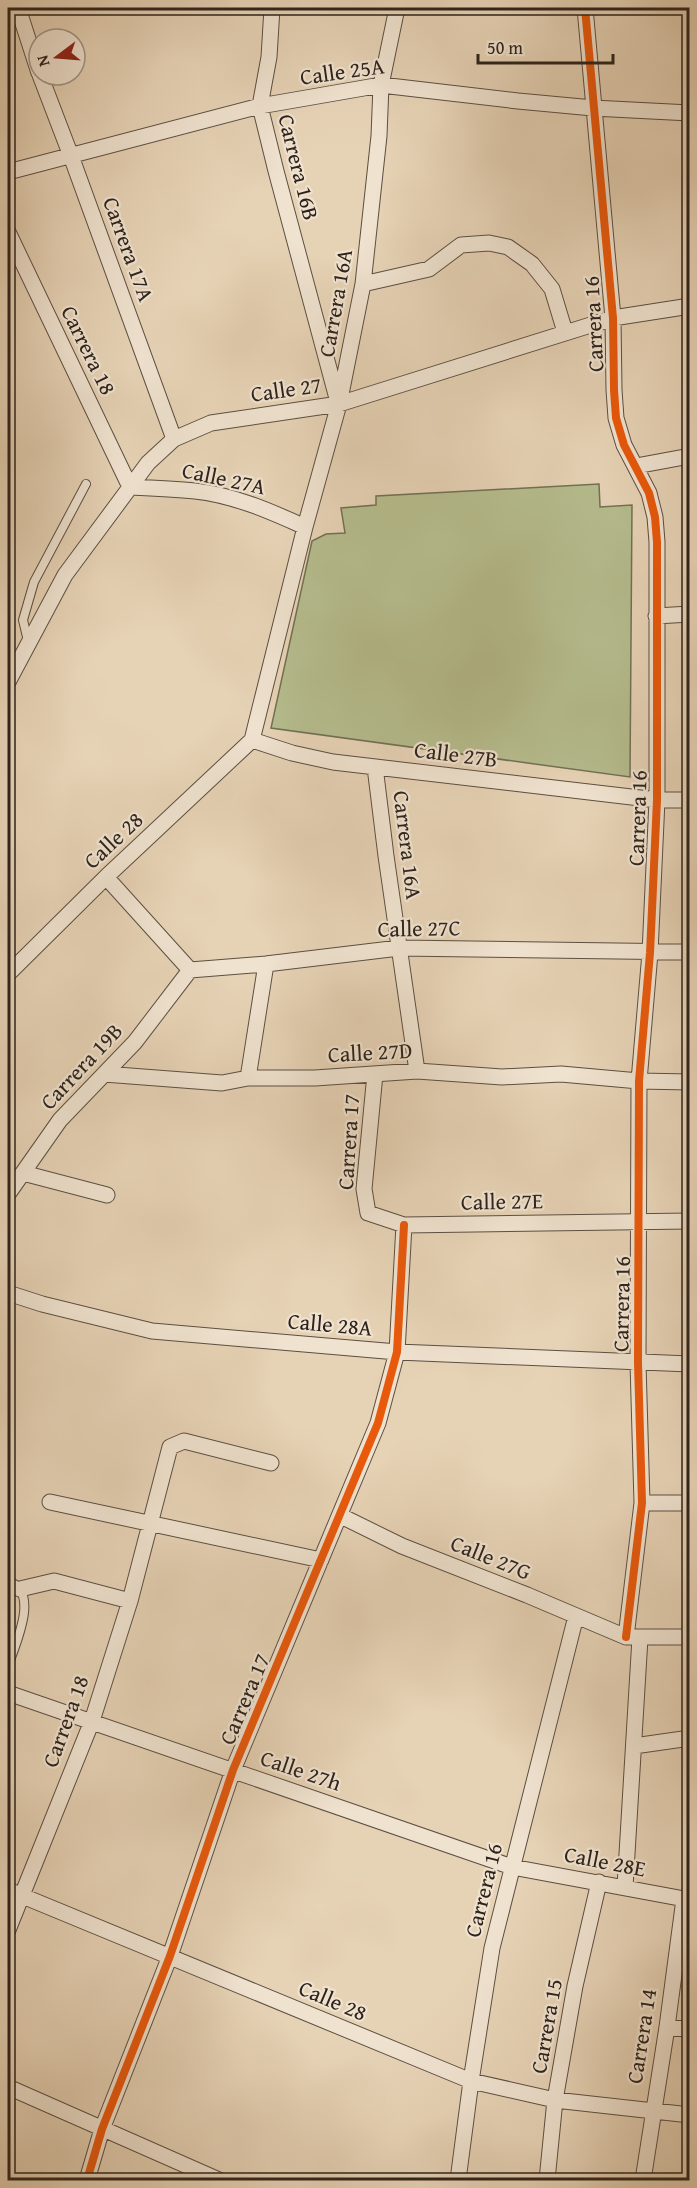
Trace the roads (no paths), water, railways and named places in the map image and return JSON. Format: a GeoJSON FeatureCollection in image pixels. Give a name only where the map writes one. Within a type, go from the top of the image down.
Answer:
{"type":"FeatureCollection","features":[{"type":"Feature","properties":{"kind":"street","name":"Carrera 17A"},"geometry":{"type":"LineString","coordinates":[[18,8],[27,36]]}},
{"type":"Feature","properties":{"kind":"street","name":"Carrera 16B"},"geometry":{"type":"LineString","coordinates":[[272,8],[269,57],[260,106],[339,404]]}},
{"type":"Feature","properties":{"kind":"street","name":"Carrera 16A"},"geometry":{"type":"LineString","coordinates":[[252,741],[305,526],[339,404],[363,284],[379,136],[381,85],[397,8]]}},
{"type":"Feature","properties":{"kind":"street","name":"Carrera 16"},"geometry":{"type":"LineString","coordinates":[[585,8],[613,318],[616,418],[624,445],[649,492],[655,517],[657,800],[650,953],[639,1081],[638,1363],[642,1503],[633,1638]]}},
{"type":"Feature","properties":{"kind":"street","name":"Calle 25A"},"geometry":{"type":"LineString","coordinates":[[8,172],[260,106],[381,85],[593,108],[690,113]]}},
{"type":"Feature","properties":{"kind":"street","name":"Carrera 17A"},"geometry":{"type":"LineString","coordinates":[[44,87],[174,440]]}},
{"type":"Feature","properties":{"kind":"street","name":"Carrera 18"},"geometry":{"type":"LineString","coordinates":[[8,232],[130,487]]}},
{"type":"Feature","properties":{"kind":"street"},"geometry":{"type":"LineString","coordinates":[[363,284],[429,269],[461,245],[489,243],[508,247],[532,264],[552,289],[565,332]]}},
{"type":"Feature","properties":{"kind":"street","name":"Calle 27"},"geometry":{"type":"LineString","coordinates":[[8,681],[65,575],[148,463],[174,440],[211,423],[339,404],[613,318],[690,306]]}},
{"type":"Feature","properties":{"kind":"street"},"geometry":{"type":"LineString","coordinates":[[636,466],[690,456]]}},
{"type":"Feature","properties":{"kind":"street","name":"Calle 27A"},"geometry":{"type":"LineString","coordinates":[[130,487],[197,491],[225,497],[270,511],[305,526]]}},
{"type":"Feature","properties":{"kind":"street"},"geometry":{"type":"LineString","coordinates":[[656,616],[690,614]]}},
{"type":"Feature","properties":{"kind":"street","name":"Calle 27B"},"geometry":{"type":"LineString","coordinates":[[252,741],[313,758],[657,800]]}},
{"type":"Feature","properties":{"kind":"street","name":"Calle 28"},"geometry":{"type":"LineString","coordinates":[[8,974],[252,741]]}},
{"type":"Feature","properties":{"kind":"street","name":"Carrera 16A"},"geometry":{"type":"LineString","coordinates":[[375,767],[417,1071]]}},
{"type":"Feature","properties":{"kind":"street"},"geometry":{"type":"LineString","coordinates":[[657,800],[690,801]]}},
{"type":"Feature","properties":{"kind":"street"},"geometry":{"type":"LineString","coordinates":[[106,878],[190,970]]}},
{"type":"Feature","properties":{"kind":"street","name":"Calle 27C"},"geometry":{"type":"LineString","coordinates":[[190,970],[266,964],[399,948],[650,953]]}},
{"type":"Feature","properties":{"kind":"street"},"geometry":{"type":"LineString","coordinates":[[650,953],[690,952]]}},
{"type":"Feature","properties":{"kind":"street"},"geometry":{"type":"LineString","coordinates":[[248,1078],[266,964]]}},
{"type":"Feature","properties":{"kind":"street","name":"Carrera 19B"},"geometry":{"type":"LineString","coordinates":[[8,1194],[60,1120],[164,1007],[190,970]]}},
{"type":"Feature","properties":{"kind":"street","name":"Calle 27D"},"geometry":{"type":"LineString","coordinates":[[104,1074],[222,1083],[248,1078],[315,1078],[417,1071],[502,1077],[561,1074],[639,1081]]}},
{"type":"Feature","properties":{"kind":"street","name":"Carrera 17"},"geometry":{"type":"LineString","coordinates":[[368,1213],[364,1189],[375,1074]]}},
{"type":"Feature","properties":{"kind":"street"},"geometry":{"type":"LineString","coordinates":[[639,1081],[690,1082]]}},
{"type":"Feature","properties":{"kind":"street"},"geometry":{"type":"LineString","coordinates":[[23,1173],[107,1195]]}},
{"type":"Feature","properties":{"kind":"street","name":"Calle 27E"},"geometry":{"type":"LineString","coordinates":[[368,1213],[404,1226],[639,1221]]}},
{"type":"Feature","properties":{"kind":"street"},"geometry":{"type":"LineString","coordinates":[[639,1221],[690,1221]]}},
{"type":"Feature","properties":{"kind":"street","name":"Carrera 17"},"geometry":{"type":"LineString","coordinates":[[87,2181],[102,2129],[170,1956],[233,1770],[378,1423],[397,1353],[404,1226]]}},
{"type":"Feature","properties":{"kind":"street","name":"Calle 28A"},"geometry":{"type":"LineString","coordinates":[[8,1293],[42,1304],[152,1331],[397,1353],[690,1364]]}},
{"type":"Feature","properties":{"kind":"street","name":"Carrera 18"},"geometry":{"type":"LineString","coordinates":[[8,1930],[14,1893],[92,1721],[130,1601],[170,1447],[184,1441],[271,1464]]}},
{"type":"Feature","properties":{"kind":"street"},"geometry":{"type":"LineString","coordinates":[[50,1502],[321,1560]]}},
{"type":"Feature","properties":{"kind":"street"},"geometry":{"type":"LineString","coordinates":[[642,1503],[690,1503]]}},
{"type":"Feature","properties":{"kind":"street","name":"Calle 27G"},"geometry":{"type":"LineString","coordinates":[[340,1516],[402,1546],[633,1638]]}},
{"type":"Feature","properties":{"kind":"street"},"geometry":{"type":"LineString","coordinates":[[14,1585],[54,1581],[130,1601]]}},
{"type":"Feature","properties":{"kind":"street","name":"Carrera 16"},"geometry":{"type":"LineString","coordinates":[[458,2181],[492,1948],[576,1616]]}},
{"type":"Feature","properties":{"kind":"street"},"geometry":{"type":"LineString","coordinates":[[625,1887],[634,1746],[633,1638],[690,1637]]}},
{"type":"Feature","properties":{"kind":"street","name":"Calle 27h"},"geometry":{"type":"LineString","coordinates":[[8,1693],[512,1867]]}},
{"type":"Feature","properties":{"kind":"street"},"geometry":{"type":"LineString","coordinates":[[634,1746],[690,1738]]}},
{"type":"Feature","properties":{"kind":"street","name":"Calle 28E"},"geometry":{"type":"LineString","coordinates":[[512,1867],[687,1899]]}},
{"type":"Feature","properties":{"kind":"street","name":"Carrera 15"},"geometry":{"type":"LineString","coordinates":[[547,2181],[555,2100],[575,1986],[598,1882]]}},
{"type":"Feature","properties":{"kind":"street","name":"Calle 28"},"geometry":{"type":"LineString","coordinates":[[14,1893],[471,2081],[555,2100],[690,2115]]}},
{"type":"Feature","properties":{"kind":"street","name":"Carrera 14"},"geometry":{"type":"LineString","coordinates":[[643,2181],[652,2111],[687,1899]]}},
{"type":"Feature","properties":{"kind":"street"},"geometry":{"type":"LineString","coordinates":[[667,2027],[690,2029]]}},
{"type":"Feature","properties":{"kind":"street"},"geometry":{"type":"LineString","coordinates":[[8,2087],[219,2181]]}},
{"type":"Feature","properties":{"kind":"lane"},"geometry":{"type":"LineString","coordinates":[[28,642],[23,620],[34,582],[86,484]]}},
{"type":"Feature","properties":{"kind":"lane"},"geometry":{"type":"LineString","coordinates":[[8,1666],[24,1616],[25,1602],[14,1585]]}}]}
